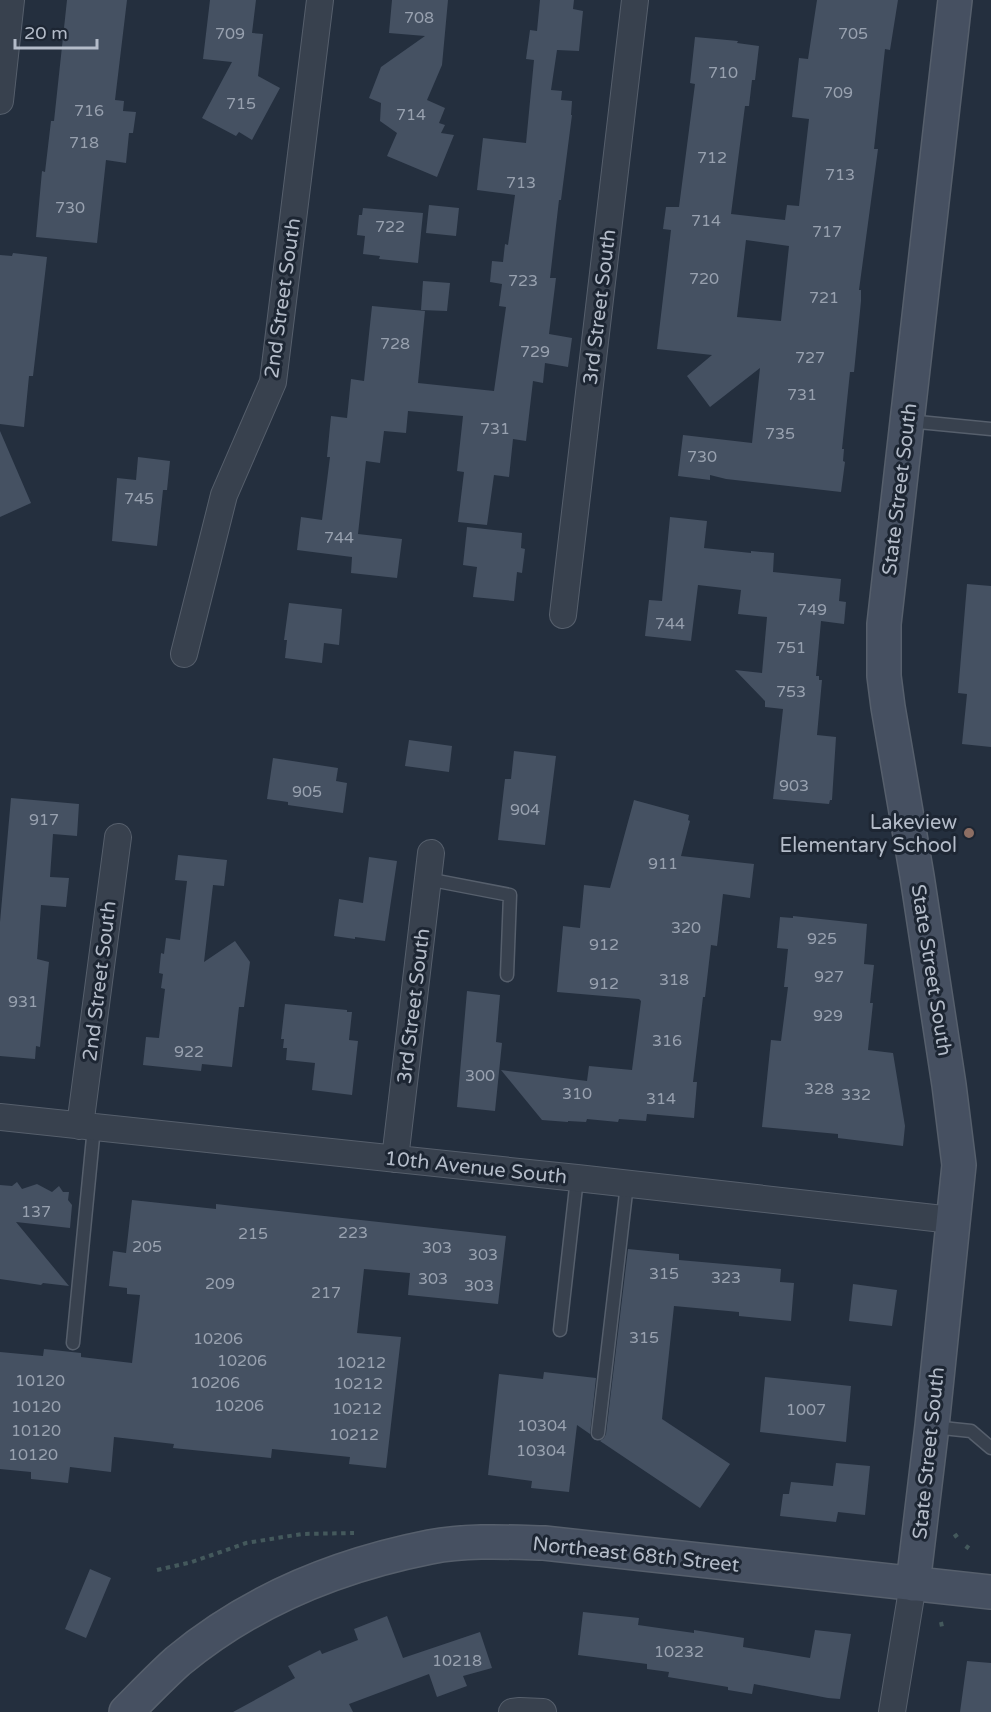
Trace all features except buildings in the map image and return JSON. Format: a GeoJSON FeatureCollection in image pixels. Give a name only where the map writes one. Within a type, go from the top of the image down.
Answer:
{"type":"FeatureCollection","features":[{"type":"Feature","properties":{"kind":"street"},"geometry":{"type":"LineString","coordinates":[[0,102],[11,0]]}},
{"type":"Feature","properties":{"kind":"street","name":"2nd Street South"},"geometry":{"type":"LineString","coordinates":[[184,654],[224,495],[273,382],[320,0]]}},
{"type":"Feature","properties":{"kind":"street","name":"3rd Street South"},"geometry":{"type":"LineString","coordinates":[[563,615],[635,0]]}},
{"type":"Feature","properties":{"kind":"street","name":"State Street South"},"geometry":{"type":"LineString","coordinates":[[913,1584],[932,1426],[958,1165],[954,1119],[884,676],[884,624],[955,0]]}},
{"type":"Feature","properties":{"kind":"street","name":"2nd Street South"},"geometry":{"type":"LineString","coordinates":[[87,1126],[118,837]]}},
{"type":"Feature","properties":{"kind":"street","name":"3rd Street South"},"geometry":{"type":"LineString","coordinates":[[395,1159],[430,853]]}},
{"type":"Feature","properties":{"kind":"street","name":"10th Avenue South"},"geometry":{"type":"LineString","coordinates":[[0,1118],[578,1178],[952,1220]]}},
{"type":"Feature","properties":{"kind":"street","name":"Northeast 68th Street"},"geometry":{"type":"LineString","coordinates":[[126,1712],[171,1668],[206,1640],[246,1614],[287,1593],[335,1573],[376,1560],[432,1547],[490,1542],[544,1543],[991,1592]]}},
{"type":"Feature","properties":{"kind":"street"},"geometry":{"type":"LineString","coordinates":[[892,1712],[913,1584]]}},
{"type":"Feature","properties":{"kind":"street"},"geometry":{"type":"LineString","coordinates":[[512,1712],[543,1712]]}},
{"type":"Feature","properties":{"kind":"lane"},"geometry":{"type":"LineString","coordinates":[[907,421],[991,429]]}},
{"type":"Feature","properties":{"kind":"lane"},"geometry":{"type":"LineString","coordinates":[[428,879],[510,894],[507,975]]}},
{"type":"Feature","properties":{"kind":"lane"},"geometry":{"type":"LineString","coordinates":[[73,1343],[87,1126]]}},
{"type":"Feature","properties":{"kind":"lane"},"geometry":{"type":"LineString","coordinates":[[561,1330],[578,1178]]}},
{"type":"Feature","properties":{"kind":"lane"},"geometry":{"type":"LineString","coordinates":[[598,1432],[627,1184]]}},
{"type":"Feature","properties":{"kind":"lane"},"geometry":{"type":"LineString","coordinates":[[932,1426],[971,1431],[991,1448]]}},
{"type":"Feature","properties":{"kind":"path"},"geometry":{"type":"LineString","coordinates":[[954,1537],[961,1532]]}},
{"type":"Feature","properties":{"kind":"path"},"geometry":{"type":"LineString","coordinates":[[157,1570],[192,1562],[246,1543],[302,1534],[344,1533]]}},
{"type":"Feature","properties":{"kind":"path"},"geometry":{"type":"LineString","coordinates":[[966,1549],[971,1542]]}},
{"type":"Feature","properties":{"kind":"place","name":"Lakeview Elementary School"},"geometry":{"type":"Point","coordinates":[969,833]}}]}
